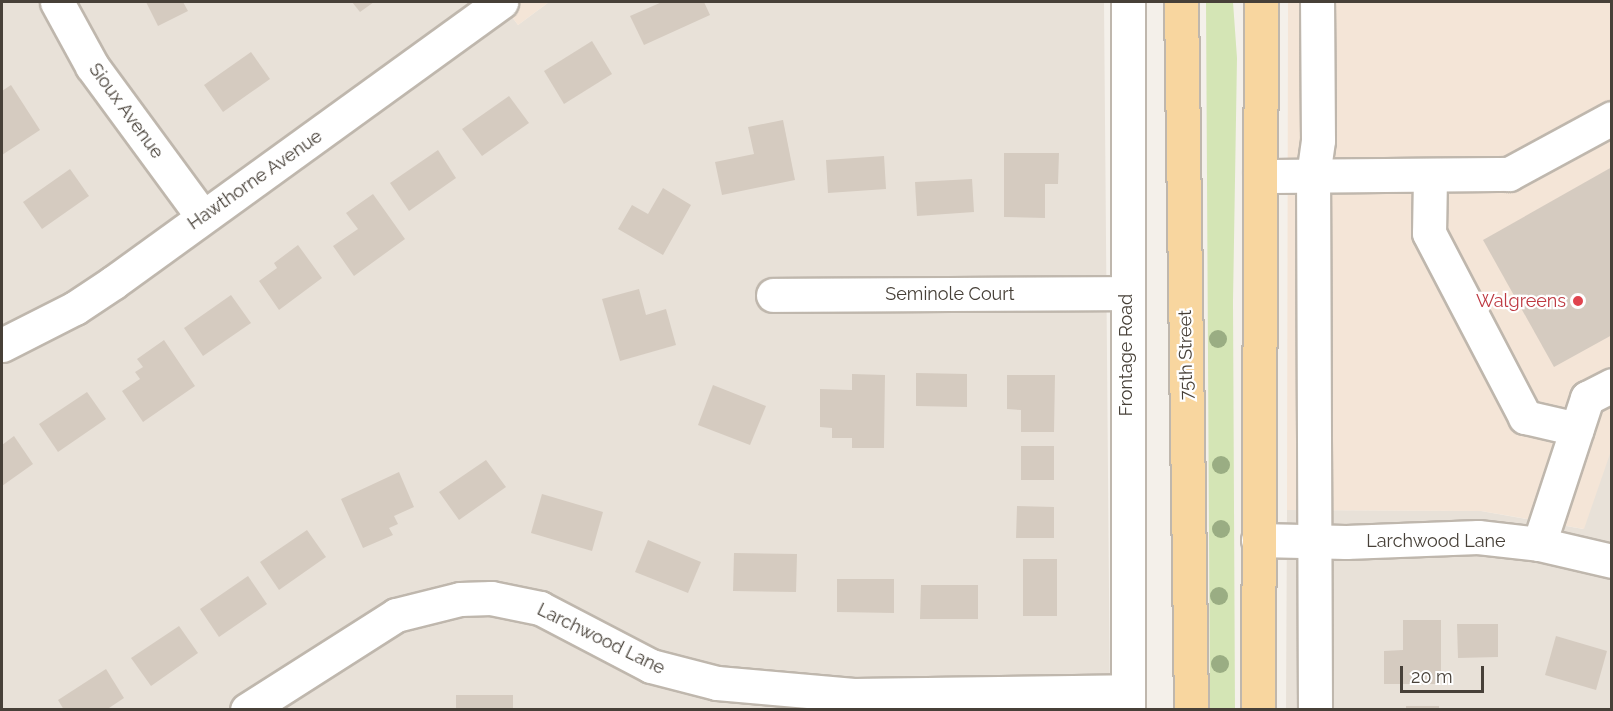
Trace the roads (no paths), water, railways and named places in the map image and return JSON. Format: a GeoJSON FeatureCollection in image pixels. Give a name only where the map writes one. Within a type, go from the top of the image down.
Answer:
{"type":"FeatureCollection","features":[{"type":"Feature","properties":{"kind":"main road","name":"75th Street"},"geometry":{"type":"LineString","coordinates":[[1181,2],[1191,710]]}},
{"type":"Feature","properties":{"kind":"main road"},"geometry":{"type":"LineString","coordinates":[[1258,710],[1261,2]]}},
{"type":"Feature","properties":{"kind":"street","name":"Sioux Avenue"},"geometry":{"type":"LineString","coordinates":[[57,2],[92,66],[202,216]]}},
{"type":"Feature","properties":{"kind":"street","name":"Hawthorne Avenue"},"geometry":{"type":"LineString","coordinates":[[2,345],[75,308],[501,2]]}},
{"type":"Feature","properties":{"kind":"street","name":"Frontage Road"},"geometry":{"type":"LineString","coordinates":[[1128,2],[1126,293],[1128,700]]}},
{"type":"Feature","properties":{"kind":"street"},"geometry":{"type":"LineString","coordinates":[[1315,710],[1312,542],[1312,176],[1317,140],[1317,2]]}},
{"type":"Feature","properties":{"kind":"street"},"geometry":{"type":"LineString","coordinates":[[1260,176],[1430,177],[1509,174],[1611,118]]}},
{"type":"Feature","properties":{"kind":"street"},"geometry":{"type":"LineString","coordinates":[[1430,177],[1429,233],[1525,417],[1577,429]]}},
{"type":"Feature","properties":{"kind":"street","name":"Seminole Court"},"geometry":{"type":"LineString","coordinates":[[773,295],[1126,293]]}},
{"type":"Feature","properties":{"kind":"street"},"geometry":{"type":"LineString","coordinates":[[1539,544],[1587,398],[1611,385]]}},
{"type":"Feature","properties":{"kind":"street","name":"Larchwood Lane"},"geometry":{"type":"LineString","coordinates":[[1258,540],[1312,542],[1478,537],[1539,544],[1611,561]]}},
{"type":"Feature","properties":{"kind":"street","name":"Larchwood Lane"},"geometry":{"type":"LineString","coordinates":[[247,710],[396,615],[460,599],[491,598],[540,608],[651,666],[717,683],[854,695],[1128,700]]}},
{"type":"Feature","properties":{"kind":"place","name":"Walgreens"},"geometry":{"type":"Point","coordinates":[1578,301]}}]}
